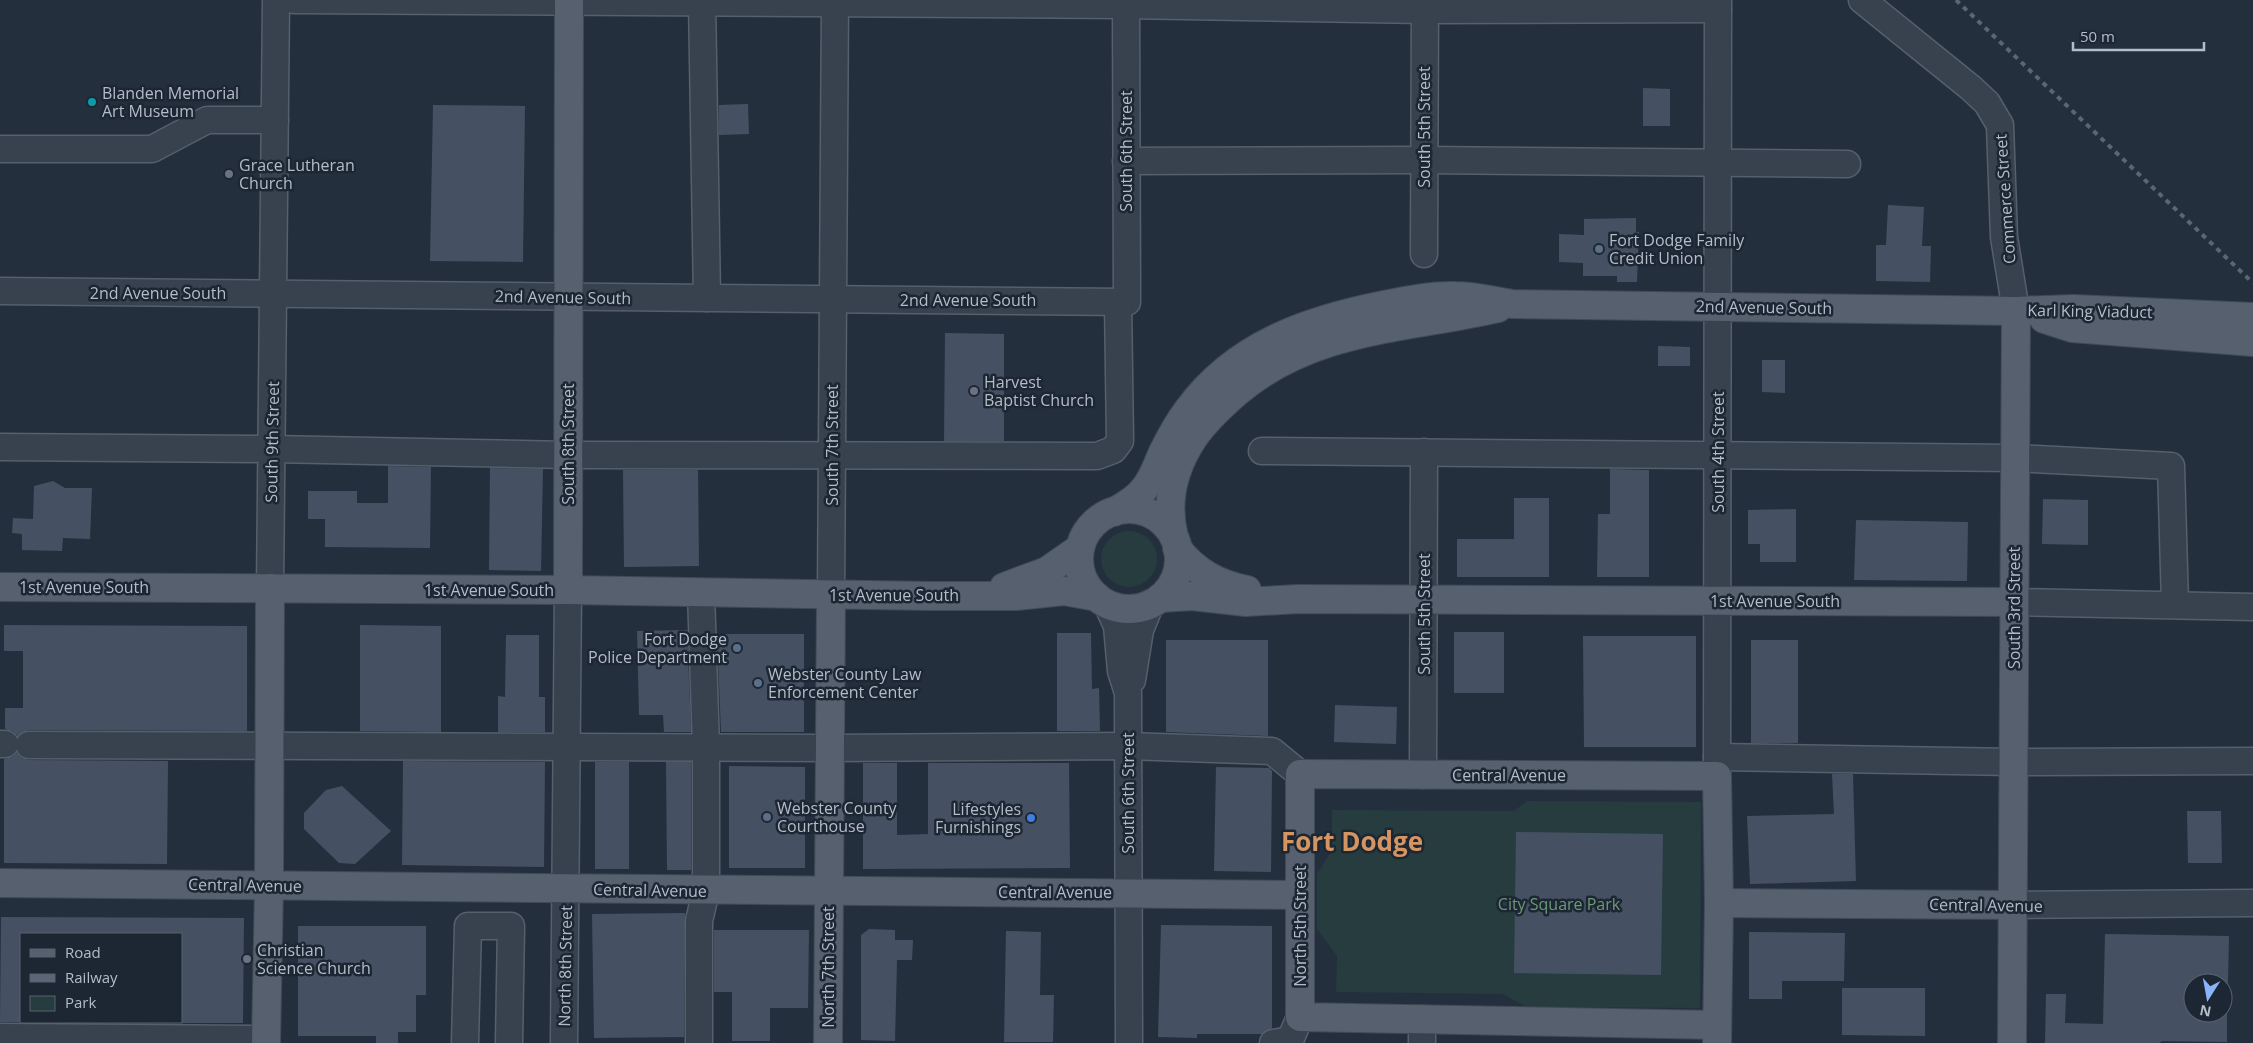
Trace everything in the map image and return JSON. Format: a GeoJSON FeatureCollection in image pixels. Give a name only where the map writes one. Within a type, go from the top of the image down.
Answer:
{"type":"FeatureCollection","features":[{"type":"Feature","properties":{"kind":"main road","name":"South 8th Street"},"geometry":{"type":"LineString","coordinates":[[568,590],[569,1]]}},
{"type":"Feature","properties":{"kind":"main road","name":"2nd Avenue South"},"geometry":{"type":"LineString","coordinates":[[1114,512],[1132,501],[1144,490],[1189,408],[1206,388],[1232,364],[1266,342],[1296,328],[1332,316],[1404,301],[1456,296],[1512,304],[2016,311]]}},
{"type":"Feature","properties":{"kind":"main road","name":"2nd Avenue South"},"geometry":{"type":"LineString","coordinates":[[1175,543],[1169,515],[1171,492],[1178,466],[1188,447],[1207,420],[1222,405],[1271,367],[1296,354],[1340,338],[1512,304]]}},
{"type":"Feature","properties":{"kind":"main road","name":"Karl King Viaduct"},"geometry":{"type":"LineString","coordinates":[[2016,311],[2074,309],[2253,317]]}},
{"type":"Feature","properties":{"kind":"main road","name":"Karl King Viaduct"},"geometry":{"type":"LineString","coordinates":[[2016,311],[2072,328],[2253,342]]}},
{"type":"Feature","properties":{"kind":"main road","name":"South 3rd Street"},"geometry":{"type":"LineString","coordinates":[[2012,1043],[2016,311]]}},
{"type":"Feature","properties":{"kind":"main road","name":"1st Avenue South"},"geometry":{"type":"LineString","coordinates":[[979,594],[1030,579],[1061,563],[1080,548],[1088,530],[1095,522],[1114,512],[1124,510],[1143,512],[1162,522],[1187,561],[1210,578],[1232,587],[1298,599]]}},
{"type":"Feature","properties":{"kind":"main road"},"geometry":{"type":"LineString","coordinates":[[1156,601],[1174,581],[1177,570],[1175,543]]}},
{"type":"Feature","properties":{"kind":"main road"},"geometry":{"type":"LineString","coordinates":[[1080,548],[1080,568],[1083,579],[1102,601]]}},
{"type":"Feature","properties":{"kind":"main road","name":"1st Avenue South"},"geometry":{"type":"LineString","coordinates":[[0,587],[568,590],[831,595],[1032,595],[1064,591],[1131,609],[1156,601],[1192,596],[1246,602],[1298,599],[2014,602]]}},
{"type":"Feature","properties":{"kind":"main road","name":"South 9th Street"},"geometry":{"type":"LineString","coordinates":[[266,1041],[269,885],[270,588]]}},
{"type":"Feature","properties":{"kind":"main road","name":"South 7th Street"},"geometry":{"type":"LineString","coordinates":[[828,891],[831,595]]}},
{"type":"Feature","properties":{"kind":"main road","name":"Central Avenue"},"geometry":{"type":"LineString","coordinates":[[1300,774],[1423,775],[1717,766]]}},
{"type":"Feature","properties":{"kind":"main road","name":"South 4th Street"},"geometry":{"type":"LineString","coordinates":[[1716,1034],[1719,903],[1717,766]]}},
{"type":"Feature","properties":{"kind":"main road","name":"North 5th Street"},"geometry":{"type":"LineString","coordinates":[[1300,774],[1300,1018]]}},
{"type":"Feature","properties":{"kind":"main road","name":"Central Avenue"},"geometry":{"type":"LineString","coordinates":[[0,883],[1300,895]]}},
{"type":"Feature","properties":{"kind":"main road","name":"North 7th Street"},"geometry":{"type":"LineString","coordinates":[[828,891],[828,1043]]}},
{"type":"Feature","properties":{"kind":"main road","name":"Central Avenue"},"geometry":{"type":"LineString","coordinates":[[1719,903],[2014,905]]}},
{"type":"Feature","properties":{"kind":"main road"},"geometry":{"type":"LineString","coordinates":[[1300,1018],[1422,1031],[1716,1034]]}},
{"type":"Feature","properties":{"kind":"street","name":"South 9th Street"},"geometry":{"type":"LineString","coordinates":[[270,588],[276,0]]}},
{"type":"Feature","properties":{"kind":"street"},"geometry":{"type":"LineString","coordinates":[[294,0],[1718,5]]}},
{"type":"Feature","properties":{"kind":"street","name":"Commerce Street"},"geometry":{"type":"LineString","coordinates":[[1862,0],[1987,102],[2000,126],[2004,237],[2016,311]]}},
{"type":"Feature","properties":{"kind":"street"},"geometry":{"type":"LineString","coordinates":[[702,1],[707,298]]}},
{"type":"Feature","properties":{"kind":"street","name":"South 7th Street"},"geometry":{"type":"LineString","coordinates":[[831,595],[835,2]]}},
{"type":"Feature","properties":{"kind":"street","name":"South 6th Street"},"geometry":{"type":"LineString","coordinates":[[0,447],[272,449],[568,455],[832,456],[1097,456],[1113,450],[1120,441],[1126,161],[1126,3]]}},
{"type":"Feature","properties":{"kind":"street","name":"South 5th Street"},"geometry":{"type":"LineString","coordinates":[[1424,254],[1425,5]]}},
{"type":"Feature","properties":{"kind":"street","name":"South 4th Street"},"geometry":{"type":"LineString","coordinates":[[1717,766],[1718,5]]}},
{"type":"Feature","properties":{"kind":"street"},"geometry":{"type":"LineString","coordinates":[[0,149],[152,149],[207,120],[275,120]]}},
{"type":"Feature","properties":{"kind":"street"},"geometry":{"type":"LineString","coordinates":[[1126,161],[1423,160],[1847,164]]}},
{"type":"Feature","properties":{"kind":"street","name":"2nd Avenue South"},"geometry":{"type":"LineString","coordinates":[[0,291],[1122,302]]}},
{"type":"Feature","properties":{"kind":"street"},"geometry":{"type":"LineString","coordinates":[[1262,451],[2015,458],[2171,466],[2175,604]]}},
{"type":"Feature","properties":{"kind":"street","name":"South 5th Street"},"geometry":{"type":"LineString","coordinates":[[1423,775],[1424,452]]}},
{"type":"Feature","properties":{"kind":"street","name":"South 8th Street"},"geometry":{"type":"LineString","coordinates":[[566,889],[568,590]]}},
{"type":"Feature","properties":{"kind":"street"},"geometry":{"type":"LineString","coordinates":[[699,1043],[699,921],[706,891],[706,747],[701,593]]}},
{"type":"Feature","properties":{"kind":"street","name":"South 6th Street"},"geometry":{"type":"LineString","coordinates":[[1102,601],[1117,626],[1121,671],[1128,693]]}},
{"type":"Feature","properties":{"kind":"street","name":"South 6th Street"},"geometry":{"type":"LineString","coordinates":[[1129,1043],[1128,693],[1135,670],[1140,630],[1156,601]]}},
{"type":"Feature","properties":{"kind":"street","name":"1st Avenue South"},"geometry":{"type":"LineString","coordinates":[[2014,602],[2253,607]]}},
{"type":"Feature","properties":{"kind":"street"},"geometry":{"type":"LineString","coordinates":[[11,744],[830,748],[1128,746],[1272,751],[1300,774]]}},
{"type":"Feature","properties":{"kind":"street"},"geometry":{"type":"LineString","coordinates":[[1717,766],[2253,761]]}},
{"type":"Feature","properties":{"kind":"street","name":"North 8th Street"},"geometry":{"type":"LineString","coordinates":[[564,1043],[566,889]]}},
{"type":"Feature","properties":{"kind":"street","name":"Central Avenue"},"geometry":{"type":"LineString","coordinates":[[2014,905],[2253,904]]}},
{"type":"Feature","properties":{"kind":"street"},"geometry":{"type":"LineString","coordinates":[[466,1043],[468,926],[511,926],[509,1043]]}},
{"type":"Feature","properties":{"kind":"street"},"geometry":{"type":"LineString","coordinates":[[1273,1043],[1285,1042],[1290,1038],[1300,1018]]}},
{"type":"Feature","properties":{"kind":"street"},"geometry":{"type":"LineString","coordinates":[[0,1037],[266,1041]]}},
{"type":"Feature","properties":{"kind":"green space"},"geometry":{"type":"Polygon","coordinates":[[[1123,531],[1135,531],[1149,539],[1157,553],[1155,570],[1149,579],[1135,587],[1123,587],[1113,582],[1106,575],[1101,565],[1101,553],[1106,543],[1113,536],[1123,531]]]}},
{"type":"Feature","properties":{"kind":"green space","name":"City Square Park"},"geometry":{"type":"Polygon","coordinates":[[[1527,801],[1701,802],[1700,1008],[1526,1007],[1503,994],[1336,992],[1337,956],[1317,929],[1317,874],[1332,850],[1332,810],[1514,811],[1527,801]]]}},
{"type":"Feature","properties":{"kind":"building"},"geometry":{"type":"Polygon","coordinates":[[[1643,88],[1670,89],[1670,126],[1643,126],[1643,88]]]}},
{"type":"Feature","properties":{"kind":"building"},"geometry":{"type":"Polygon","coordinates":[[[748,104],[749,134],[719,135],[719,105],[748,104]]]}},
{"type":"Feature","properties":{"kind":"building"},"geometry":{"type":"Polygon","coordinates":[[[433,105],[525,106],[523,262],[430,261],[433,105]]]}},
{"type":"Feature","properties":{"kind":"building"},"geometry":{"type":"Polygon","coordinates":[[[1888,205],[1924,207],[1922,246],[1931,246],[1930,282],[1876,281],[1876,245],[1886,245],[1888,205]]]}},
{"type":"Feature","properties":{"kind":"building","name":"Fort Dodge Family Credit Union"},"geometry":{"type":"Polygon","coordinates":[[[1636,218],[1636,232],[1639,232],[1637,282],[1617,282],[1617,276],[1583,276],[1583,263],[1559,262],[1559,234],[1584,235],[1584,219],[1636,218]]]}},
{"type":"Feature","properties":{"kind":"building","name":"Harvest Baptist Church"},"geometry":{"type":"Polygon","coordinates":[[[945,333],[1004,334],[1004,441],[944,441],[945,333]]]}},
{"type":"Feature","properties":{"kind":"building"},"geometry":{"type":"Polygon","coordinates":[[[1658,346],[1690,347],[1690,366],[1658,366],[1658,346]]]}},
{"type":"Feature","properties":{"kind":"building"},"geometry":{"type":"Polygon","coordinates":[[[1762,360],[1785,360],[1785,393],[1762,392],[1762,360]]]}},
{"type":"Feature","properties":{"kind":"building"},"geometry":{"type":"Polygon","coordinates":[[[388,466],[431,467],[430,548],[325,547],[325,519],[308,519],[308,491],[357,491],[357,503],[388,503],[388,466]]]}},
{"type":"Feature","properties":{"kind":"building"},"geometry":{"type":"Polygon","coordinates":[[[490,468],[543,469],[541,571],[489,570],[490,468]]]}},
{"type":"Feature","properties":{"kind":"building"},"geometry":{"type":"Polygon","coordinates":[[[1610,469],[1649,470],[1649,577],[1597,577],[1598,514],[1610,514],[1610,469]]]}},
{"type":"Feature","properties":{"kind":"building"},"geometry":{"type":"Polygon","coordinates":[[[623,470],[698,470],[699,566],[624,567],[623,470]]]}},
{"type":"Feature","properties":{"kind":"building"},"geometry":{"type":"Polygon","coordinates":[[[53,481],[65,488],[92,488],[90,539],[63,538],[62,551],[22,550],[22,534],[12,533],[13,518],[33,519],[34,486],[53,481]]]}},
{"type":"Feature","properties":{"kind":"building"},"geometry":{"type":"Polygon","coordinates":[[[1514,498],[1549,498],[1549,577],[1457,577],[1457,539],[1514,539],[1514,498]]]}},
{"type":"Feature","properties":{"kind":"building"},"geometry":{"type":"Polygon","coordinates":[[[2043,499],[2088,500],[2088,545],[2042,544],[2043,499]]]}},
{"type":"Feature","properties":{"kind":"building"},"geometry":{"type":"Polygon","coordinates":[[[1796,509],[1796,562],[1760,562],[1760,544],[1748,544],[1748,510],[1796,509]]]}},
{"type":"Feature","properties":{"kind":"building"},"geometry":{"type":"Polygon","coordinates":[[[1856,520],[1968,522],[1967,581],[1854,580],[1856,520]]]}},
{"type":"Feature","properties":{"kind":"building"},"geometry":{"type":"Polygon","coordinates":[[[4,625],[247,626],[247,731],[29,730],[22,732],[18,736],[12,731],[5,729],[5,708],[23,708],[23,651],[4,651],[4,625]]]}},
{"type":"Feature","properties":{"kind":"building"},"geometry":{"type":"Polygon","coordinates":[[[360,625],[441,626],[441,732],[360,731],[360,625]]]}},
{"type":"Feature","properties":{"kind":"building"},"geometry":{"type":"Polygon","coordinates":[[[687,630],[691,732],[664,732],[663,715],[639,715],[637,631],[687,630]]]}},
{"type":"Feature","properties":{"kind":"building"},"geometry":{"type":"Polygon","coordinates":[[[1454,632],[1504,632],[1504,693],[1454,693],[1454,632]]]}},
{"type":"Feature","properties":{"kind":"building"},"geometry":{"type":"Polygon","coordinates":[[[1057,633],[1091,633],[1092,689],[1099,688],[1100,731],[1057,731],[1057,633]]]}},
{"type":"Feature","properties":{"kind":"building","name":"Webster County Law Enforcement Center"},"geometry":{"type":"Polygon","coordinates":[[[717,634],[804,634],[804,732],[721,732],[717,634]]]}},
{"type":"Feature","properties":{"kind":"building"},"geometry":{"type":"Polygon","coordinates":[[[506,635],[539,635],[539,697],[545,697],[545,732],[498,732],[498,696],[505,697],[506,635]]]}},
{"type":"Feature","properties":{"kind":"building"},"geometry":{"type":"Polygon","coordinates":[[[1583,636],[1696,636],[1696,747],[1584,747],[1583,636]]]}},
{"type":"Feature","properties":{"kind":"building"},"geometry":{"type":"Polygon","coordinates":[[[1166,640],[1268,640],[1268,736],[1166,732],[1166,640]]]}},
{"type":"Feature","properties":{"kind":"building"},"geometry":{"type":"Polygon","coordinates":[[[1751,640],[1798,640],[1798,743],[1751,743],[1751,640]]]}},
{"type":"Feature","properties":{"kind":"building"},"geometry":{"type":"Polygon","coordinates":[[[1335,705],[1397,707],[1396,744],[1334,742],[1335,705]]]}},
{"type":"Feature","properties":{"kind":"building"},"geometry":{"type":"Polygon","coordinates":[[[17,753],[22,758],[29,760],[168,761],[167,864],[4,863],[4,759],[12,757],[17,753]]]}},
{"type":"Feature","properties":{"kind":"building"},"geometry":{"type":"Polygon","coordinates":[[[403,761],[545,762],[544,867],[402,865],[403,761]]]}},
{"type":"Feature","properties":{"kind":"building"},"geometry":{"type":"Polygon","coordinates":[[[595,762],[629,762],[629,869],[595,869],[595,762]]]}},
{"type":"Feature","properties":{"kind":"building"},"geometry":{"type":"Polygon","coordinates":[[[666,762],[691,762],[691,870],[667,870],[666,762]]]}},
{"type":"Feature","properties":{"kind":"building"},"geometry":{"type":"Polygon","coordinates":[[[863,763],[897,763],[897,835],[928,834],[928,763],[1069,763],[1070,868],[863,869],[863,763]]]}},
{"type":"Feature","properties":{"kind":"building","name":"Webster County Courthouse"},"geometry":{"type":"Polygon","coordinates":[[[729,766],[805,767],[805,868],[729,868],[729,766]]]}},
{"type":"Feature","properties":{"kind":"building"},"geometry":{"type":"Polygon","coordinates":[[[1216,767],[1269,768],[1272,771],[1271,872],[1214,871],[1216,767]]]}},
{"type":"Feature","properties":{"kind":"building"},"geometry":{"type":"Polygon","coordinates":[[[1832,774],[1853,774],[1856,881],[1750,884],[1747,816],[1834,814],[1832,774]]]}},
{"type":"Feature","properties":{"kind":"building"},"geometry":{"type":"Polygon","coordinates":[[[342,786],[391,831],[355,864],[339,863],[304,829],[304,813],[326,790],[342,786]]]}},
{"type":"Feature","properties":{"kind":"building"},"geometry":{"type":"Polygon","coordinates":[[[2187,811],[2221,811],[2222,863],[2188,863],[2187,811]]]}},
{"type":"Feature","properties":{"kind":"building"},"geometry":{"type":"Polygon","coordinates":[[[1516,832],[1663,834],[1661,975],[1514,973],[1516,832]]]}},
{"type":"Feature","properties":{"kind":"building"},"geometry":{"type":"Polygon","coordinates":[[[685,913],[684,1037],[594,1038],[592,914],[685,913]]]}},
{"type":"Feature","properties":{"kind":"building"},"geometry":{"type":"Polygon","coordinates":[[[1,917],[244,918],[243,1023],[182,1023],[182,933],[20,933],[20,1022],[0,1022],[1,917]]]}},
{"type":"Feature","properties":{"kind":"building"},"geometry":{"type":"Polygon","coordinates":[[[1161,925],[1272,926],[1272,1028],[1262,1034],[1197,1034],[1197,1038],[1158,1037],[1161,925]]]}},
{"type":"Feature","properties":{"kind":"building"},"geometry":{"type":"Polygon","coordinates":[[[298,926],[426,926],[426,995],[416,995],[416,1032],[398,1032],[398,1043],[376,1043],[376,1036],[298,1036],[298,926]]]}},
{"type":"Feature","properties":{"kind":"building"},"geometry":{"type":"Polygon","coordinates":[[[869,929],[895,930],[895,940],[913,940],[912,960],[897,960],[895,1041],[861,1040],[861,935],[869,929]]]}},
{"type":"Feature","properties":{"kind":"building"},"geometry":{"type":"Polygon","coordinates":[[[714,930],[809,930],[808,1008],[770,1008],[770,1041],[732,1041],[732,992],[714,992],[714,930]]]}},
{"type":"Feature","properties":{"kind":"building"},"geometry":{"type":"Polygon","coordinates":[[[1006,931],[1041,932],[1040,995],[1054,995],[1053,1042],[1004,1042],[1006,931]]]}},
{"type":"Feature","properties":{"kind":"building"},"geometry":{"type":"Polygon","coordinates":[[[1749,932],[1845,933],[1844,981],[1782,981],[1782,999],[1749,999],[1749,932]]]}},
{"type":"Feature","properties":{"kind":"building"},"geometry":{"type":"Polygon","coordinates":[[[2105,934],[2229,936],[2228,973],[2183,973],[2183,1023],[2227,1023],[2227,1042],[2045,1043],[2046,994],[2066,994],[2065,1023],[2103,1024],[2105,934]]]}},
{"type":"Feature","properties":{"kind":"building"},"geometry":{"type":"Polygon","coordinates":[[[1842,988],[1925,988],[1925,1036],[1842,1035],[1842,988]]]}},
{"type":"Feature","properties":{"kind":"railway"},"geometry":{"type":"LineString","coordinates":[[1956,0],[2253,283]]}},
{"type":"Feature","properties":{"kind":"place","name":"Blanden Memorial Art Museum"},"geometry":{"type":"Point","coordinates":[92,102]}},
{"type":"Feature","properties":{"kind":"place","name":"Grace Lutheran Church"},"geometry":{"type":"Point","coordinates":[229,174]}},
{"type":"Feature","properties":{"kind":"place","name":"Fort Dodge Family Credit Union"},"geometry":{"type":"Point","coordinates":[1599,249]}},
{"type":"Feature","properties":{"kind":"place","name":"Harvest Baptist Church"},"geometry":{"type":"Point","coordinates":[974,391]}},
{"type":"Feature","properties":{"kind":"place","name":"Fort Dodge Police Department"},"geometry":{"type":"Point","coordinates":[737,648]}},
{"type":"Feature","properties":{"kind":"place","name":"Webster County Law Enforcement Center"},"geometry":{"type":"Point","coordinates":[758,683]}},
{"type":"Feature","properties":{"kind":"place","name":"Webster County Courthouse"},"geometry":{"type":"Point","coordinates":[767,817]}},
{"type":"Feature","properties":{"kind":"place","name":"Lifestyles Furnishings"},"geometry":{"type":"Point","coordinates":[1031,818]}},
{"type":"Feature","properties":{"kind":"place","name":"Christian Science Church"},"geometry":{"type":"Point","coordinates":[247,959]}},
{"type":"Feature","properties":{"kind":"district","name":"Fort Dodge"},"geometry":{"type":"Point","coordinates":[1352,841]}}]}
